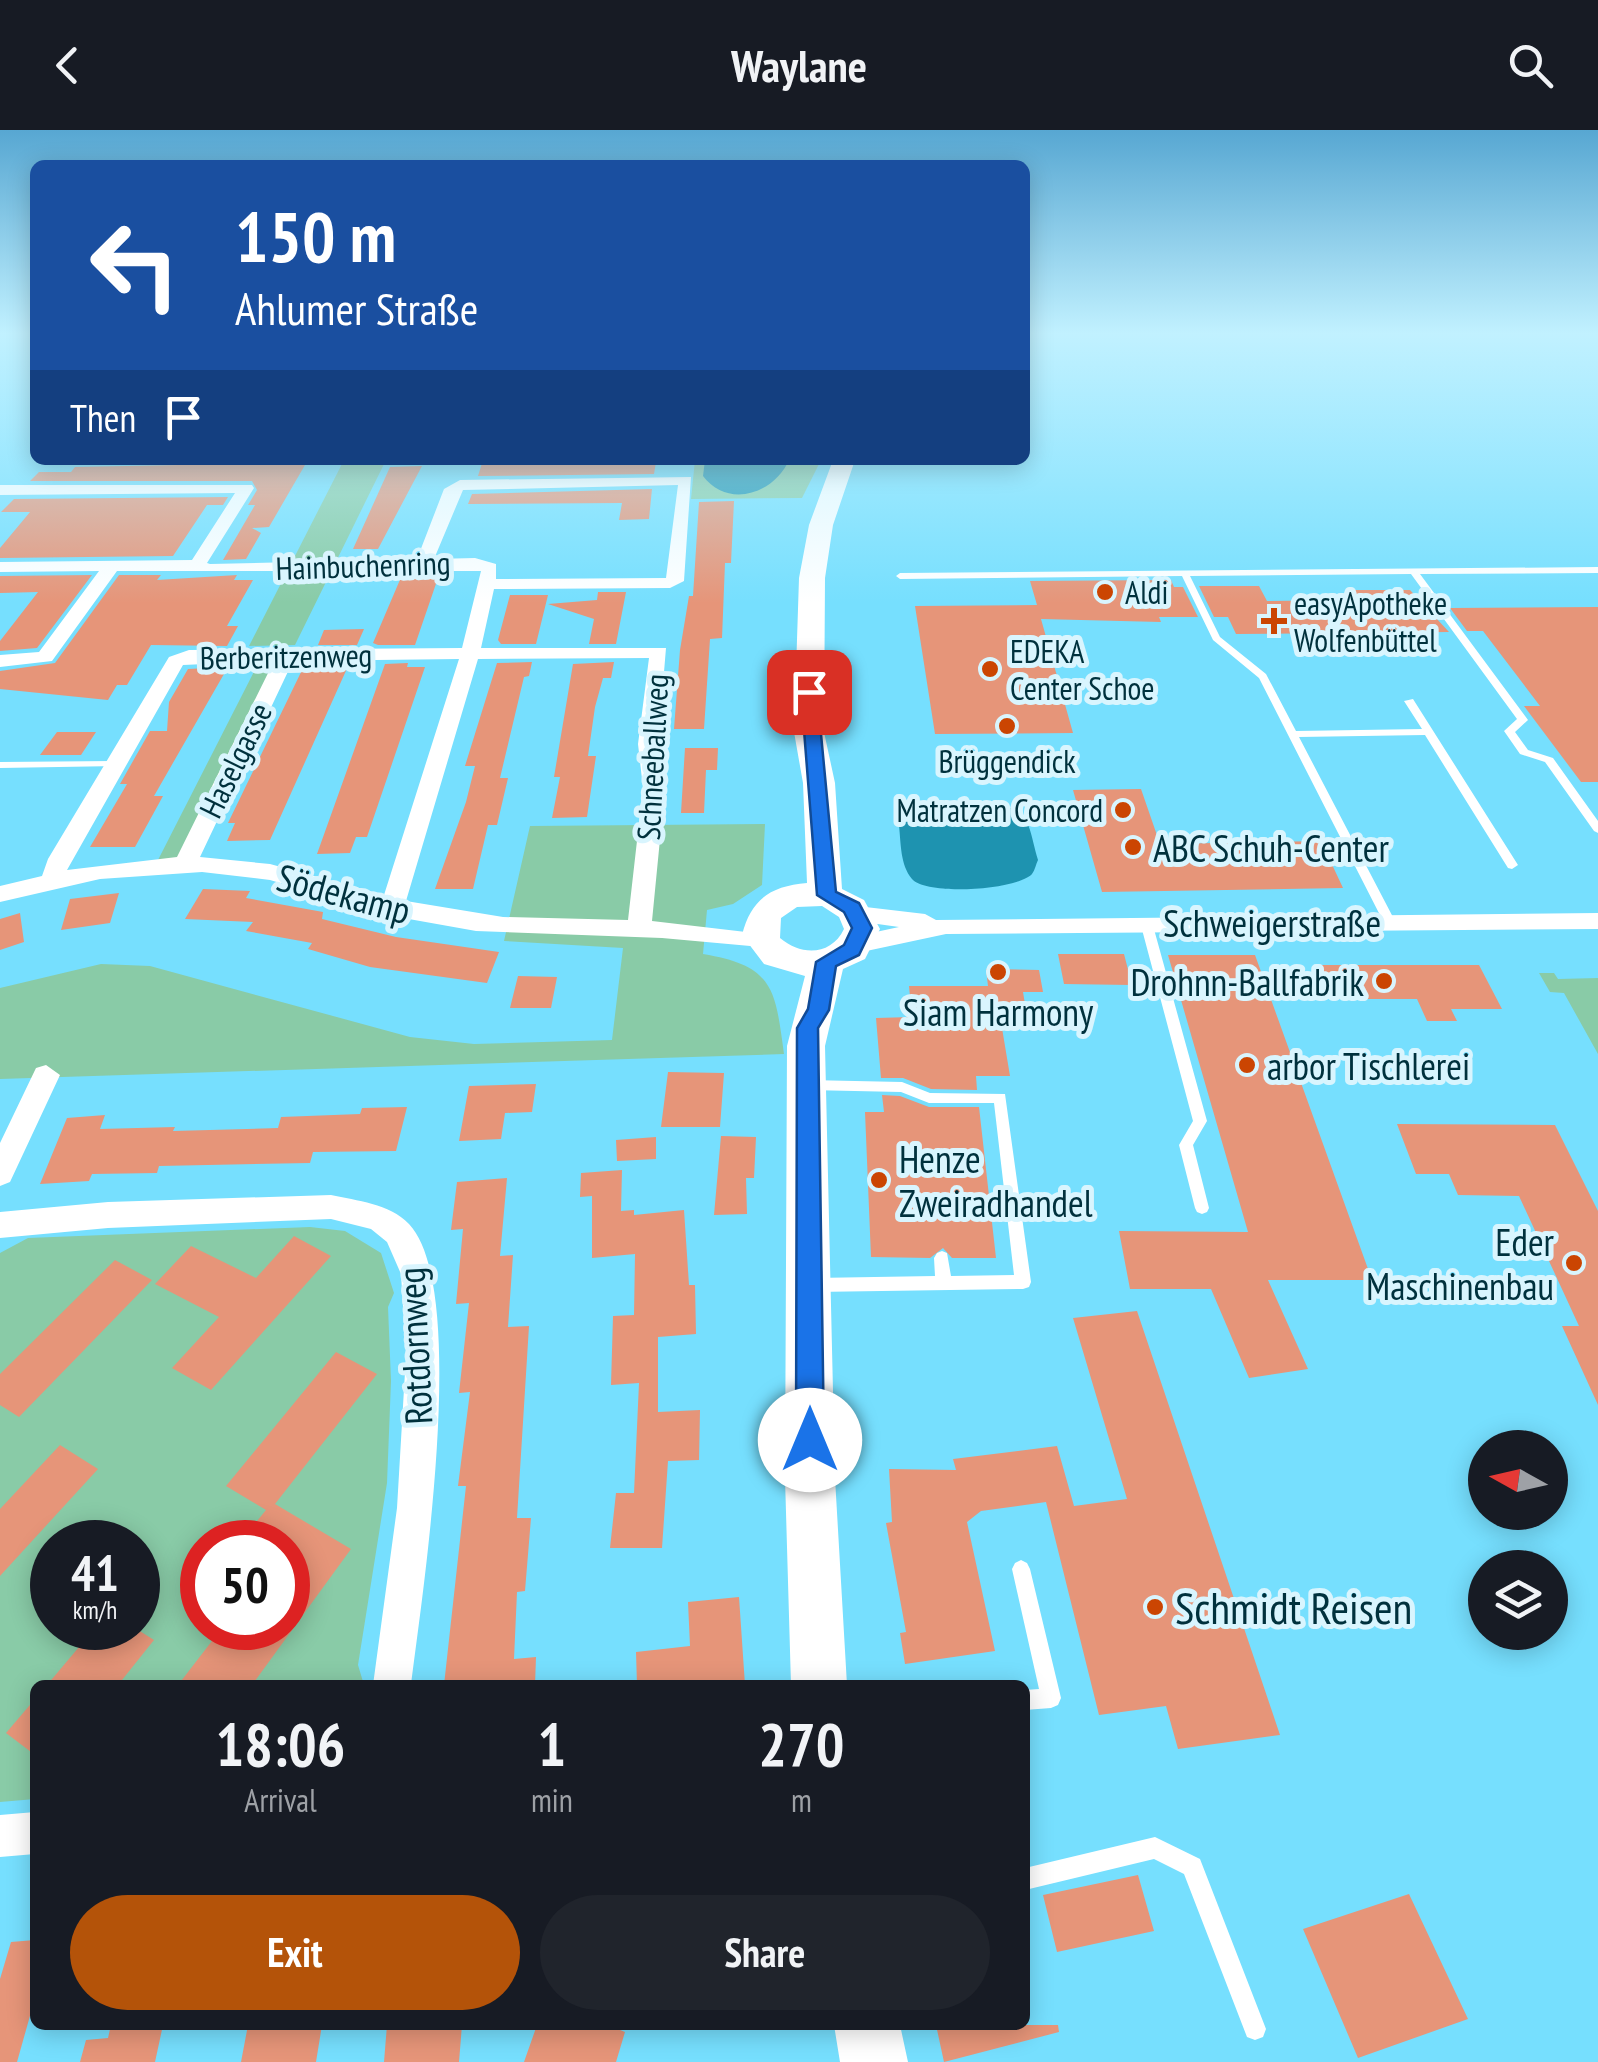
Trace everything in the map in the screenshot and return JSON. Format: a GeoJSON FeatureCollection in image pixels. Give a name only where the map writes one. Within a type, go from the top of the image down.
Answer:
{"type":"FeatureCollection","features":[{"type":"Feature","properties":{"kind":"main road"},"geometry":{"type":"LineString","coordinates":[[819,1680],[807,1085],[808,1028],[818,1010],[809,940],[826,895],[818,776],[811,757],[809,692],[816,548],[842,465]]}},
{"type":"Feature","properties":{"kind":"main road"},"geometry":{"type":"LineString","coordinates":[[789,896],[799,858],[802,776],[811,757]]}},
{"type":"Feature","properties":{"kind":"main road"},"geometry":{"type":"LineString","coordinates":[[809,940],[771,906],[789,896],[826,895]]}},
{"type":"Feature","properties":{"kind":"main road"},"geometry":{"type":"LineString","coordinates":[[868,2030],[874,2062]]}},
{"type":"Feature","properties":{"kind":"street"},"geometry":{"type":"LineString","coordinates":[[424,563],[452,489],[460,486],[686,480],[678,577],[670,583],[489,584]]}},
{"type":"Feature","properties":{"kind":"street"},"geometry":{"type":"LineString","coordinates":[[0,490],[246,488],[197,565]]}},
{"type":"Feature","properties":{"kind":"street","name":"Hainbuchenring"},"geometry":{"type":"LineString","coordinates":[[0,567],[486,565],[492,574],[392,908]]}},
{"type":"Feature","properties":{"kind":"street"},"geometry":{"type":"LineString","coordinates":[[0,661],[45,657],[112,566]]}},
{"type":"Feature","properties":{"kind":"street","name":"Schneeballweg"},"geometry":{"type":"LineString","coordinates":[[470,654],[659,652],[648,744],[654,788],[638,931]]}},
{"type":"Feature","properties":{"kind":"street","name":"Berberitzenweg"},"geometry":{"type":"LineString","coordinates":[[52,880],[59,859],[176,661],[189,656],[470,654]]}},
{"type":"Feature","properties":{"kind":"street","name":"Haselgasse"},"geometry":{"type":"LineString","coordinates":[[185,864],[285,657]]}},
{"type":"Feature","properties":{"kind":"street","name":"Södekamp"},"geometry":{"type":"LineString","coordinates":[[0,894],[110,870],[185,864],[274,873],[392,908],[513,928],[690,932],[809,940]]}},
{"type":"Feature","properties":{"kind":"street","name":"Schweigerstraße"},"geometry":{"type":"LineString","coordinates":[[809,940],[946,926],[1598,921]]}},
{"type":"Feature","properties":{"kind":"street"},"geometry":{"type":"LineString","coordinates":[[0,1174],[46,1076]]}},
{"type":"Feature","properties":{"kind":"street","name":"Rotdornweg"},"geometry":{"type":"LineString","coordinates":[[0,1225],[108,1215],[331,1207],[380,1219],[398,1233],[410,1251],[416,1274],[421,1373],[415,1508],[393,1680]]}},
{"type":"Feature","properties":{"kind":"street"},"geometry":{"type":"LineString","coordinates":[[0,1836],[30,1833]]}},
{"type":"Feature","properties":{"kind":"lane"},"geometry":{"type":"LineString","coordinates":[[900,576],[1598,570]]}},
{"type":"Feature","properties":{"kind":"lane"},"geometry":{"type":"LineString","coordinates":[[1414,572],[1522,720],[1510,731],[1524,752],[1548,760],[1598,829]]}},
{"type":"Feature","properties":{"kind":"lane"},"geometry":{"type":"LineString","coordinates":[[1186,574],[1216,638],[1263,676],[1389,921]]}},
{"type":"Feature","properties":{"kind":"lane"},"geometry":{"type":"LineString","coordinates":[[1408,702],[1512,865]]}},
{"type":"Feature","properties":{"kind":"lane"},"geometry":{"type":"LineString","coordinates":[[1292,734],[1428,732]]}},
{"type":"Feature","properties":{"kind":"lane"},"geometry":{"type":"LineString","coordinates":[[0,765],[114,764]]}},
{"type":"Feature","properties":{"kind":"lane"},"geometry":{"type":"LineString","coordinates":[[1146,922],[1200,1121],[1186,1145],[1202,1208]]}},
{"type":"Feature","properties":{"kind":"lane"},"geometry":{"type":"LineString","coordinates":[[807,1085],[902,1086],[930,1105],[1000,1098],[1023,1282],[808,1285]]}},
{"type":"Feature","properties":{"kind":"lane"},"geometry":{"type":"LineString","coordinates":[[942,1258],[942,1282]]}},
{"type":"Feature","properties":{"kind":"lane"},"geometry":{"type":"LineString","coordinates":[[1021,1568],[1050,1698],[1030,1700]]}},
{"type":"Feature","properties":{"kind":"lane"},"geometry":{"type":"LineString","coordinates":[[1030,1878],[1155,1848],[1192,1867],[1255,2029]]}},
{"type":"Feature","properties":{"kind":"green space"},"geometry":{"type":"Polygon","coordinates":[[[341,465],[384,465],[295,645],[249,646],[341,465]]]}},
{"type":"Feature","properties":{"kind":"green space"},"geometry":{"type":"Polygon","coordinates":[[[694,465],[818,465],[802,498],[691,499],[694,465]]]}},
{"type":"Feature","properties":{"kind":"green space"},"geometry":{"type":"Polygon","coordinates":[[[283,655],[181,859],[158,860],[262,656],[283,655]]]}},
{"type":"Feature","properties":{"kind":"green space"},"geometry":{"type":"Polygon","coordinates":[[[765,824],[762,885],[733,904],[707,910],[703,954],[744,965],[767,984],[778,1012],[784,1054],[0,1079],[0,988],[101,964],[150,966],[410,1037],[474,1044],[612,1040],[623,948],[504,941],[530,826],[765,824]]]}},
{"type":"Feature","properties":{"kind":"green space"},"geometry":{"type":"Polygon","coordinates":[[[1539,973],[1554,973],[1558,979],[1598,978],[1598,1054],[1564,993],[1550,992],[1539,973]]]}},
{"type":"Feature","properties":{"kind":"green space"},"geometry":{"type":"Polygon","coordinates":[[[310,1227],[345,1231],[381,1253],[394,1293],[388,1307],[391,1381],[387,1483],[358,1665],[362,1680],[30,1680],[30,1799],[0,1802],[0,1253],[28,1238],[310,1227]]]}},
{"type":"Feature","properties":{"kind":"water"},"geometry":{"type":"Polygon","coordinates":[[[704,465],[786,465],[773,481],[750,493],[725,492],[703,476],[704,465]]]}},
{"type":"Feature","properties":{"kind":"water"},"geometry":{"type":"Polygon","coordinates":[[[941,803],[994,803],[1016,810],[1030,829],[1038,860],[1032,874],[1009,884],[972,889],[935,888],[912,879],[903,861],[899,826],[907,816],[941,803]]]}},
{"type":"Feature","properties":{"kind":"building"},"geometry":{"type":"Polygon","coordinates":[[[305,465],[269,527],[252,528],[261,533],[246,559],[223,560],[255,505],[248,505],[257,490],[252,481],[30,481],[39,472],[71,472],[75,467],[305,465]]]}},
{"type":"Feature","properties":{"kind":"building"},"geometry":{"type":"Polygon","coordinates":[[[481,465],[656,465],[654,474],[478,476],[481,465]]]}},
{"type":"Feature","properties":{"kind":"building"},"geometry":{"type":"Polygon","coordinates":[[[422,466],[378,549],[353,549],[390,467],[422,466]]]}},
{"type":"Feature","properties":{"kind":"building"},"geometry":{"type":"Polygon","coordinates":[[[652,489],[649,519],[619,520],[622,503],[468,504],[472,494],[652,489]]]}},
{"type":"Feature","properties":{"kind":"building"},"geometry":{"type":"Polygon","coordinates":[[[228,497],[223,505],[207,505],[173,556],[0,558],[0,548],[30,512],[1,512],[14,499],[228,497]]]}},
{"type":"Feature","properties":{"kind":"building"},"geometry":{"type":"Polygon","coordinates":[[[734,501],[731,563],[725,563],[722,638],[710,639],[704,729],[674,729],[680,650],[689,596],[693,596],[699,502],[734,501]]]}},
{"type":"Feature","properties":{"kind":"building"},"geometry":{"type":"Polygon","coordinates":[[[92,575],[37,648],[0,651],[0,641],[38,592],[0,593],[0,576],[92,575]]]}},
{"type":"Feature","properties":{"kind":"building"},"geometry":{"type":"Polygon","coordinates":[[[119,575],[161,575],[157,580],[237,575],[234,580],[253,580],[227,626],[238,626],[227,646],[151,645],[127,685],[117,685],[108,700],[0,689],[0,671],[55,663],[119,575]]]}},
{"type":"Feature","properties":{"kind":"building"},"geometry":{"type":"Polygon","coordinates":[[[402,575],[439,575],[415,645],[378,645],[373,643],[402,575]]]}},
{"type":"Feature","properties":{"kind":"building","name":"EDEKA Center Schoe"},"geometry":{"type":"Polygon","coordinates":[[[1171,580],[1174,587],[1183,587],[1198,617],[1159,617],[1161,622],[1041,619],[1073,733],[935,734],[915,606],[1037,605],[1030,581],[1171,580]]]}},
{"type":"Feature","properties":{"kind":"building"},"geometry":{"type":"Polygon","coordinates":[[[1199,586],[1259,586],[1267,601],[1355,600],[1349,590],[1410,590],[1449,632],[1236,634],[1228,617],[1214,617],[1199,586]]]}},
{"type":"Feature","properties":{"kind":"building"},"geometry":{"type":"Polygon","coordinates":[[[598,592],[626,592],[616,644],[589,644],[594,619],[548,604],[597,600],[598,592]]]}},
{"type":"Feature","properties":{"kind":"building"},"geometry":{"type":"Polygon","coordinates":[[[510,595],[548,595],[536,644],[501,644],[498,640],[510,595]]]}},
{"type":"Feature","properties":{"kind":"building"},"geometry":{"type":"Polygon","coordinates":[[[1598,607],[1598,782],[1581,782],[1524,706],[1540,706],[1483,631],[1467,631],[1450,608],[1598,607]]]}},
{"type":"Feature","properties":{"kind":"building"},"geometry":{"type":"Polygon","coordinates":[[[364,629],[357,645],[318,645],[324,630],[364,629]]]}},
{"type":"Feature","properties":{"kind":"building"},"geometry":{"type":"Polygon","coordinates":[[[532,662],[529,676],[524,677],[500,778],[508,778],[497,825],[488,825],[473,889],[435,889],[466,802],[475,766],[465,766],[497,663],[532,662]]]}},
{"type":"Feature","properties":{"kind":"building"},"geometry":{"type":"Polygon","coordinates":[[[614,662],[611,678],[603,678],[595,707],[588,756],[596,756],[587,817],[552,818],[560,777],[554,777],[573,664],[614,662]]]}},
{"type":"Feature","properties":{"kind":"building"},"geometry":{"type":"Polygon","coordinates":[[[408,663],[407,667],[425,667],[367,837],[356,837],[350,853],[317,854],[385,664],[408,663]]]}},
{"type":"Feature","properties":{"kind":"building"},"geometry":{"type":"Polygon","coordinates":[[[349,664],[270,840],[227,841],[235,823],[228,823],[304,666],[349,664]]]}},
{"type":"Feature","properties":{"kind":"building"},"geometry":{"type":"Polygon","coordinates":[[[228,667],[154,796],[163,796],[135,847],[90,847],[127,784],[120,784],[150,731],[167,731],[169,702],[188,669],[228,667]]]}},
{"type":"Feature","properties":{"kind":"building"},"geometry":{"type":"Polygon","coordinates":[[[57,732],[96,732],[81,755],[40,755],[57,732]]]}},
{"type":"Feature","properties":{"kind":"building"},"geometry":{"type":"Polygon","coordinates":[[[685,748],[718,748],[717,770],[706,770],[704,813],[681,813],[685,748]]]}},
{"type":"Feature","properties":{"kind":"building"},"geometry":{"type":"Polygon","coordinates":[[[1141,789],[1160,844],[1321,841],[1343,888],[1102,892],[1073,790],[1141,789]]]}},
{"type":"Feature","properties":{"kind":"building"},"geometry":{"type":"Polygon","coordinates":[[[203,889],[250,891],[246,898],[323,912],[322,919],[396,937],[499,952],[487,983],[370,967],[308,949],[312,943],[246,931],[253,922],[185,919],[203,889]]]}},
{"type":"Feature","properties":{"kind":"building"},"geometry":{"type":"Polygon","coordinates":[[[119,893],[110,923],[61,930],[70,899],[119,893]]]}},
{"type":"Feature","properties":{"kind":"building"},"geometry":{"type":"Polygon","coordinates":[[[20,913],[24,942],[0,950],[0,919],[20,913]]]}},
{"type":"Feature","properties":{"kind":"building"},"geometry":{"type":"Polygon","coordinates":[[[1058,954],[1124,954],[1132,985],[1064,984],[1058,954]]]}},
{"type":"Feature","properties":{"kind":"building"},"geometry":{"type":"Polygon","coordinates":[[[1168,955],[1255,955],[1372,1280],[1268,1280],[1308,1369],[1249,1378],[1211,1289],[1130,1289],[1119,1231],[1248,1232],[1168,955]]]}},
{"type":"Feature","properties":{"kind":"building"},"geometry":{"type":"Polygon","coordinates":[[[1319,965],[1479,965],[1502,1009],[1451,1009],[1457,1021],[1427,1021],[1417,999],[1333,999],[1319,965]]]}},
{"type":"Feature","properties":{"kind":"building"},"geometry":{"type":"Polygon","coordinates":[[[986,969],[1039,970],[1043,992],[1023,992],[1026,1010],[999,1010],[1010,1076],[976,1076],[977,1090],[931,1089],[903,1078],[881,1078],[876,1018],[912,1017],[909,986],[988,986],[986,969]]]}},
{"type":"Feature","properties":{"kind":"building"},"geometry":{"type":"Polygon","coordinates":[[[518,976],[557,977],[551,1008],[510,1008],[518,976]]]}},
{"type":"Feature","properties":{"kind":"building"},"geometry":{"type":"Polygon","coordinates":[[[668,1072],[724,1073],[720,1127],[661,1127],[668,1072]]]}},
{"type":"Feature","properties":{"kind":"building"},"geometry":{"type":"Polygon","coordinates":[[[536,1084],[532,1112],[505,1113],[501,1139],[459,1141],[469,1086],[536,1084]]]}},
{"type":"Feature","properties":{"kind":"building"},"geometry":{"type":"Polygon","coordinates":[[[882,1095],[900,1096],[929,1107],[979,1107],[996,1258],[952,1258],[943,1248],[930,1258],[871,1257],[865,1112],[884,1112],[882,1095]]]}},
{"type":"Feature","properties":{"kind":"building"},"geometry":{"type":"Polygon","coordinates":[[[407,1107],[396,1151],[313,1152],[310,1163],[159,1166],[157,1173],[92,1174],[89,1181],[40,1184],[67,1118],[105,1115],[100,1129],[278,1128],[281,1117],[360,1114],[362,1108],[407,1107]]]}},
{"type":"Feature","properties":{"kind":"building","name":"Eder Maschinenbau"},"geometry":{"type":"Polygon","coordinates":[[[1397,1124],[1555,1125],[1598,1211],[1598,1405],[1562,1326],[1579,1326],[1519,1196],[1458,1195],[1449,1174],[1416,1174],[1397,1124]]]}},
{"type":"Feature","properties":{"kind":"building"},"geometry":{"type":"Polygon","coordinates":[[[721,1136],[756,1137],[754,1178],[746,1178],[747,1214],[714,1215],[721,1136]]]}},
{"type":"Feature","properties":{"kind":"building"},"geometry":{"type":"Polygon","coordinates":[[[656,1137],[656,1159],[617,1161],[616,1140],[656,1137]]]}},
{"type":"Feature","properties":{"kind":"building"},"geometry":{"type":"Polygon","coordinates":[[[622,1170],[621,1211],[634,1210],[634,1215],[684,1210],[689,1285],[695,1285],[696,1334],[658,1337],[658,1412],[700,1410],[699,1460],[668,1461],[662,1548],[610,1548],[616,1493],[634,1493],[639,1383],[611,1385],[613,1316],[634,1315],[635,1254],[592,1258],[592,1196],[580,1197],[581,1173],[622,1170]]]}},
{"type":"Feature","properties":{"kind":"building"},"geometry":{"type":"Polygon","coordinates":[[[507,1178],[500,1256],[513,1255],[508,1327],[529,1326],[517,1518],[531,1518],[525,1591],[517,1592],[514,1659],[536,1657],[535,1680],[445,1680],[466,1486],[458,1486],[470,1392],[459,1393],[469,1303],[456,1304],[463,1229],[451,1230],[457,1182],[507,1178]]]}},
{"type":"Feature","properties":{"kind":"building"},"geometry":{"type":"Polygon","coordinates":[[[294,1236],[331,1256],[211,1390],[172,1368],[219,1317],[155,1284],[191,1246],[256,1278],[294,1236]]]}},
{"type":"Feature","properties":{"kind":"building"},"geometry":{"type":"Polygon","coordinates":[[[115,1260],[152,1280],[19,1417],[0,1405],[0,1374],[115,1260]]]}},
{"type":"Feature","properties":{"kind":"building","name":"Schmidt Reisen"},"geometry":{"type":"Polygon","coordinates":[[[1137,1311],[1280,1735],[1178,1749],[1166,1706],[1099,1715],[1046,1502],[981,1511],[967,1522],[995,1651],[905,1664],[900,1633],[906,1632],[886,1523],[892,1522],[889,1469],[956,1470],[953,1459],[1057,1446],[1074,1506],[1127,1499],[1073,1318],[1137,1311]]]}},
{"type":"Feature","properties":{"kind":"building"},"geometry":{"type":"Polygon","coordinates":[[[336,1352],[377,1374],[275,1504],[302,1520],[258,1520],[266,1510],[226,1486],[336,1352]]]}},
{"type":"Feature","properties":{"kind":"building"},"geometry":{"type":"Polygon","coordinates":[[[60,1445],[98,1469],[51,1520],[30,1520],[30,1543],[0,1576],[0,1509],[60,1445]]]}},
{"type":"Feature","properties":{"kind":"building"},"geometry":{"type":"Polygon","coordinates":[[[310,1525],[351,1549],[310,1605],[310,1525]]]}},
{"type":"Feature","properties":{"kind":"building"},"geometry":{"type":"Polygon","coordinates":[[[739,1597],[745,1680],[637,1680],[636,1652],[690,1646],[688,1602],[739,1597]]]}},
{"type":"Feature","properties":{"kind":"building"},"geometry":{"type":"Polygon","coordinates":[[[76,1650],[146,1650],[122,1680],[51,1680],[76,1650]]]}},
{"type":"Feature","properties":{"kind":"building"},"geometry":{"type":"Polygon","coordinates":[[[205,1650],[277,1650],[256,1680],[182,1680],[205,1650]]]}},
{"type":"Feature","properties":{"kind":"building"},"geometry":{"type":"Polygon","coordinates":[[[30,1705],[30,1751],[6,1733],[30,1705]]]}},
{"type":"Feature","properties":{"kind":"building"},"geometry":{"type":"Polygon","coordinates":[[[1138,1875],[1154,1931],[1057,1952],[1043,1895],[1138,1875]]]}},
{"type":"Feature","properties":{"kind":"building"},"geometry":{"type":"Polygon","coordinates":[[[1409,1894],[1468,2019],[1358,2058],[1303,1929],[1409,1894]]]}},
{"type":"Feature","properties":{"kind":"building"},"geometry":{"type":"Polygon","coordinates":[[[30,1940],[30,2016],[17,2062],[0,2062],[0,1979],[11,1942],[30,1940]]]}},
{"type":"Feature","properties":{"kind":"building"},"geometry":{"type":"Polygon","coordinates":[[[1030,2025],[1058,2025],[1059,2032],[944,2062],[937,2030],[1030,2030],[1030,2025]]]}},
{"type":"Feature","properties":{"kind":"building"},"geometry":{"type":"Polygon","coordinates":[[[110,2030],[162,2030],[155,2062],[80,2062],[86,2040],[108,2038],[110,2030]]]}},
{"type":"Feature","properties":{"kind":"building"},"geometry":{"type":"Polygon","coordinates":[[[247,2030],[321,2030],[316,2062],[241,2062],[247,2030]]]}},
{"type":"Feature","properties":{"kind":"building"},"geometry":{"type":"Polygon","coordinates":[[[387,2030],[462,2030],[459,2062],[384,2062],[387,2030]]]}},
{"type":"Feature","properties":{"kind":"building"},"geometry":{"type":"Polygon","coordinates":[[[535,2030],[625,2032],[616,2062],[524,2062],[535,2030]]]}},
{"type":"Feature","properties":{"kind":"place","name":"Aldi"},"geometry":{"type":"Point","coordinates":[1105,592]}},
{"type":"Feature","properties":{"kind":"place","name":"easyApotheke Wolfenbüttel"},"geometry":{"type":"Point","coordinates":[1274,621]}},
{"type":"Feature","properties":{"kind":"place","name":"EDEKA Center Schoe"},"geometry":{"type":"Point","coordinates":[990,669]}},
{"type":"Feature","properties":{"kind":"place","name":"Brüggendick"},"geometry":{"type":"Point","coordinates":[1007,726]}},
{"type":"Feature","properties":{"kind":"place","name":"Matratzen Concord"},"geometry":{"type":"Point","coordinates":[1123,810]}},
{"type":"Feature","properties":{"kind":"place","name":"ABC Schuh-Center"},"geometry":{"type":"Point","coordinates":[1133,847]}},
{"type":"Feature","properties":{"kind":"place","name":"Siam Harmony"},"geometry":{"type":"Point","coordinates":[998,972]}},
{"type":"Feature","properties":{"kind":"place","name":"Drohnn-Ballfabrik"},"geometry":{"type":"Point","coordinates":[1384,981]}},
{"type":"Feature","properties":{"kind":"place","name":"arbor Tischlerei"},"geometry":{"type":"Point","coordinates":[1247,1065]}},
{"type":"Feature","properties":{"kind":"place","name":"Henze Zweiradhandel"},"geometry":{"type":"Point","coordinates":[879,1180]}},
{"type":"Feature","properties":{"kind":"place","name":"Eder Maschinenbau"},"geometry":{"type":"Point","coordinates":[1574,1263]}},
{"type":"Feature","properties":{"kind":"place","name":"Schmidt Reisen"},"geometry":{"type":"Point","coordinates":[1155,1607]}},
{"type":"Feature","properties":{"kind":"route"},"geometry":{"type":"LineString","coordinates":[[809,692],[811,757],[820,787],[820,850],[826,895],[852,908],[862,928],[852,950],[826,962],[818,1010],[808,1028],[806,1046],[810,1440]]}}]}
